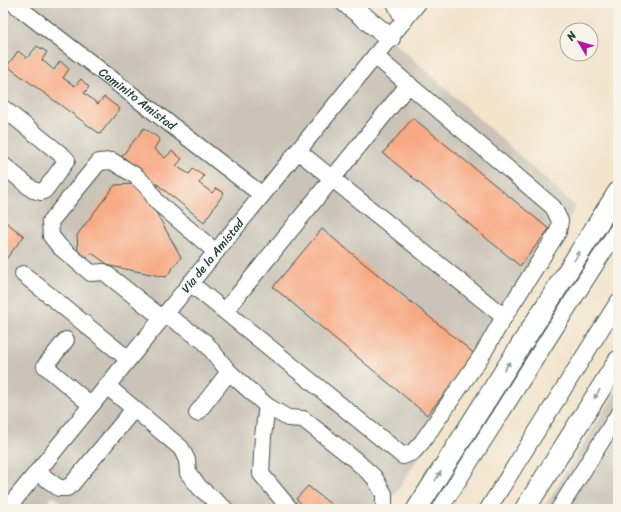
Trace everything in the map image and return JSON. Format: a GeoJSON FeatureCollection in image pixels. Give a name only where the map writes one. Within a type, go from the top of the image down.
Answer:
{"type":"FeatureCollection","features":[{"type":"Feature","properties":{"kind":"main road"},"geometry":{"type":"LineString","coordinates":[[346,3],[390,38]]}},
{"type":"Feature","properties":{"kind":"main road"},"geometry":{"type":"LineString","coordinates":[[417,509],[618,192]]}},
{"type":"Feature","properties":{"kind":"main road"},"geometry":{"type":"LineString","coordinates":[[525,509],[618,361]]}},
{"type":"Feature","properties":{"kind":"street"},"geometry":{"type":"LineString","coordinates":[[3,10],[9,3]]}},
{"type":"Feature","properties":{"kind":"street","name":"Caminito Amistad"},"geometry":{"type":"LineString","coordinates":[[13,3],[262,195]]}},
{"type":"Feature","properties":{"kind":"street"},"geometry":{"type":"LineString","coordinates":[[395,3],[404,21]]}},
{"type":"Feature","properties":{"kind":"street","name":"Via de la Amistad"},"geometry":{"type":"LineString","coordinates":[[10,508],[91,405],[418,3]]}},
{"type":"Feature","properties":{"kind":"street"},"geometry":{"type":"LineString","coordinates":[[190,283],[403,456],[413,452],[422,442],[482,355],[504,317],[558,232],[560,221],[553,207],[375,56]]}},
{"type":"Feature","properties":{"kind":"street"},"geometry":{"type":"LineString","coordinates":[[225,311],[409,84]]}},
{"type":"Feature","properties":{"kind":"street"},"geometry":{"type":"LineString","coordinates":[[3,108],[67,160],[45,190],[40,192],[33,190],[3,165]]}},
{"type":"Feature","properties":{"kind":"street"},"geometry":{"type":"LineString","coordinates":[[298,151],[504,317]]}},
{"type":"Feature","properties":{"kind":"street"},"geometry":{"type":"LineString","coordinates":[[216,252],[157,202],[148,188],[136,176],[112,161],[98,162],[50,222],[51,236],[60,247],[91,273],[104,272],[164,316],[205,342],[229,372],[267,406],[288,418],[303,419],[359,463],[374,477],[384,494],[384,509]]}},
{"type":"Feature","properties":{"kind":"street"},"geometry":{"type":"LineString","coordinates":[[440,509],[618,229]]}},
{"type":"Feature","properties":{"kind":"street"},"geometry":{"type":"LineString","coordinates":[[23,274],[128,360]]}},
{"type":"Feature","properties":{"kind":"street"},"geometry":{"type":"LineString","coordinates":[[488,509],[618,302]]}},
{"type":"Feature","properties":{"kind":"street"},"geometry":{"type":"LineString","coordinates":[[66,340],[46,366],[91,405]]}},
{"type":"Feature","properties":{"kind":"street"},"geometry":{"type":"LineString","coordinates":[[197,413],[229,372]]}},
{"type":"Feature","properties":{"kind":"street"},"geometry":{"type":"LineString","coordinates":[[107,386],[181,448],[186,460],[188,473],[200,488],[225,509]]}},
{"type":"Feature","properties":{"kind":"street"},"geometry":{"type":"LineString","coordinates":[[267,406],[263,436],[261,474],[290,509]]}},
{"type":"Feature","properties":{"kind":"street"},"geometry":{"type":"LineString","coordinates":[[37,472],[59,488],[66,488],[72,484],[134,409]]}},
{"type":"Feature","properties":{"kind":"street"},"geometry":{"type":"LineString","coordinates":[[559,509],[618,415]]}},
{"type":"Feature","properties":{"kind":"shaded area"},"geometry":{"type":"Polygon","coordinates":[[[3,3],[346,3],[390,38],[576,207],[386,509],[70,509],[53,496],[42,509],[3,509],[3,3]]]}},
{"type":"Feature","properties":{"kind":"shaded area"},"geometry":{"type":"Polygon","coordinates":[[[618,389],[618,509],[543,509],[618,389]]]}},
{"type":"Feature","properties":{"kind":"building"},"geometry":{"type":"Polygon","coordinates":[[[37,46],[47,52],[42,60],[54,70],[60,61],[69,69],[63,78],[75,86],[81,79],[89,87],[84,93],[98,104],[104,97],[120,109],[100,134],[7,66],[18,51],[27,58],[37,46]]]}},
{"type":"Feature","properties":{"kind":"building"},"geometry":{"type":"Polygon","coordinates":[[[413,118],[549,229],[520,266],[383,153],[413,118]]]}},
{"type":"Feature","properties":{"kind":"building"},"geometry":{"type":"Polygon","coordinates":[[[144,128],[160,139],[154,149],[165,158],[172,151],[182,159],[176,166],[189,174],[193,169],[204,176],[199,183],[212,193],[216,188],[224,193],[204,222],[122,156],[144,128]]]}},
{"type":"Feature","properties":{"kind":"building"},"geometry":{"type":"Polygon","coordinates":[[[135,184],[142,187],[181,257],[166,277],[110,266],[92,253],[87,258],[78,251],[77,235],[115,185],[135,184]]]}},
{"type":"Feature","properties":{"kind":"building"},"geometry":{"type":"Polygon","coordinates":[[[3,220],[24,236],[3,263],[3,220]]]}},
{"type":"Feature","properties":{"kind":"building"},"geometry":{"type":"Polygon","coordinates":[[[322,229],[476,355],[427,415],[273,287],[322,229]]]}},
{"type":"Feature","properties":{"kind":"building"},"geometry":{"type":"Polygon","coordinates":[[[308,486],[337,509],[308,509],[296,499],[308,486]]]}}]}
